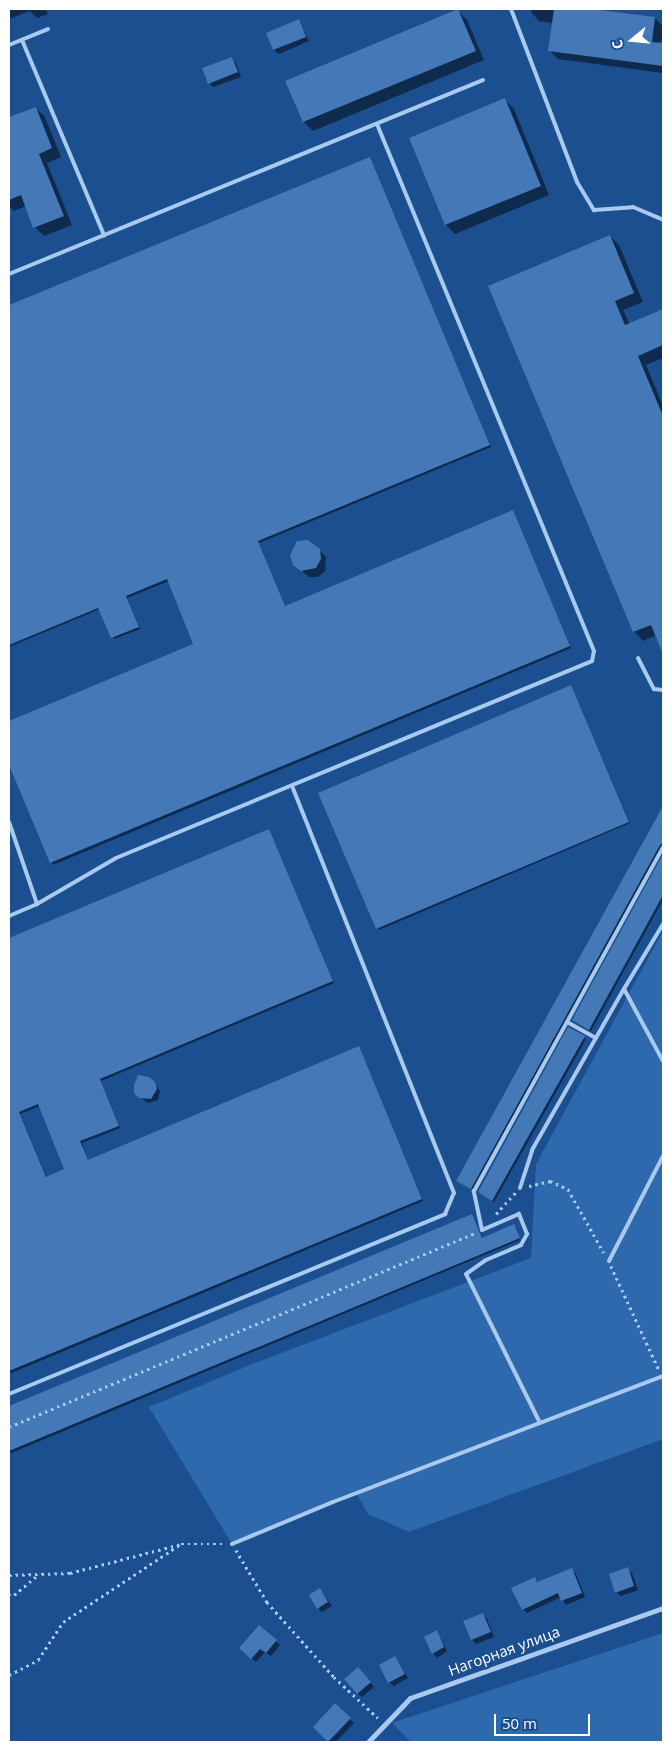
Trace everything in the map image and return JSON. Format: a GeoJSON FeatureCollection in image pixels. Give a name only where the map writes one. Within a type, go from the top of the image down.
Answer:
{"type":"FeatureCollection","features":[{"type":"Feature","properties":{"kind":"street","name":"Нагорная улица"},"geometry":{"type":"LineString","coordinates":[[368,1742],[410,1698],[663,1608]]}},
{"type":"Feature","properties":{"kind":"lane"},"geometry":{"type":"LineString","coordinates":[[511,9],[577,182],[594,210],[633,207],[663,220]]}},
{"type":"Feature","properties":{"kind":"lane"},"geometry":{"type":"LineString","coordinates":[[9,45],[48,29]]}},
{"type":"Feature","properties":{"kind":"lane"},"geometry":{"type":"LineString","coordinates":[[22,40],[104,235]]}},
{"type":"Feature","properties":{"kind":"lane"},"geometry":{"type":"LineString","coordinates":[[9,274],[483,80]]}},
{"type":"Feature","properties":{"kind":"lane"},"geometry":{"type":"LineString","coordinates":[[9,908],[10,915],[37,904],[116,858],[592,661],[594,651],[377,124]]}},
{"type":"Feature","properties":{"kind":"lane"},"geometry":{"type":"LineString","coordinates":[[638,658],[654,689],[663,690]]}},
{"type":"Feature","properties":{"kind":"lane"},"geometry":{"type":"LineString","coordinates":[[9,1394],[445,1214],[454,1193],[292,786]]}},
{"type":"Feature","properties":{"kind":"lane"},"geometry":{"type":"LineString","coordinates":[[9,822],[37,904]]}},
{"type":"Feature","properties":{"kind":"lane"},"geometry":{"type":"LineString","coordinates":[[540,1423],[466,1274],[486,1260],[521,1245],[527,1234],[520,1214],[482,1230],[474,1191],[663,848]]}},
{"type":"Feature","properties":{"kind":"lane"},"geometry":{"type":"LineString","coordinates":[[520,1188],[532,1150],[663,924]]}},
{"type":"Feature","properties":{"kind":"lane"},"geometry":{"type":"LineString","coordinates":[[624,989],[663,1061]]}},
{"type":"Feature","properties":{"kind":"lane"},"geometry":{"type":"LineString","coordinates":[[567,1022],[596,1038]]}},
{"type":"Feature","properties":{"kind":"lane"},"geometry":{"type":"LineString","coordinates":[[609,1261],[663,1156]]}},
{"type":"Feature","properties":{"kind":"lane"},"geometry":{"type":"LineString","coordinates":[[232,1544],[333,1502],[663,1376]]}},
{"type":"Feature","properties":{"kind":"path"},"geometry":{"type":"LineString","coordinates":[[495,1216],[520,1188],[550,1181],[568,1189],[609,1261],[663,1376]]}},
{"type":"Feature","properties":{"kind":"path"},"geometry":{"type":"LineString","coordinates":[[9,1427],[482,1230]]}},
{"type":"Feature","properties":{"kind":"path"},"geometry":{"type":"LineString","coordinates":[[9,1675],[38,1660],[63,1622],[181,1544]]}},
{"type":"Feature","properties":{"kind":"path"},"geometry":{"type":"LineString","coordinates":[[9,1575],[70,1572],[181,1544],[232,1544],[267,1602],[334,1677],[385,1725]]}},
{"type":"Feature","properties":{"kind":"path"},"geometry":{"type":"LineString","coordinates":[[9,1595],[14,1595],[39,1574]]}},
{"type":"Feature","properties":{"kind":"shaded area"},"geometry":{"type":"Polygon","coordinates":[[[663,931],[663,1439],[409,1532],[368,1514],[356,1493],[232,1544],[149,1407],[255,1363],[531,1258],[536,1164],[663,931]]]}},
{"type":"Feature","properties":{"kind":"shaded area"},"geometry":{"type":"Polygon","coordinates":[[[663,1633],[663,1742],[411,1742],[392,1723],[663,1633]]]}},
{"type":"Feature","properties":{"kind":"building"},"geometry":{"type":"Polygon","coordinates":[[[458,9],[476,51],[303,122],[285,81],[458,9]]]}},
{"type":"Feature","properties":{"kind":"building"},"geometry":{"type":"Polygon","coordinates":[[[554,9],[592,9],[655,17],[652,42],[663,43],[663,66],[548,51],[554,9]]]}},
{"type":"Feature","properties":{"kind":"building"},"geometry":{"type":"Polygon","coordinates":[[[299,19],[306,37],[273,50],[266,33],[299,19]]]}},
{"type":"Feature","properties":{"kind":"building"},"geometry":{"type":"Polygon","coordinates":[[[232,57],[238,72],[208,84],[202,68],[232,57]]]}},
{"type":"Feature","properties":{"kind":"building"},"geometry":{"type":"Polygon","coordinates":[[[505,98],[541,186],[445,225],[409,138],[505,98]]]}},
{"type":"Feature","properties":{"kind":"building"},"geometry":{"type":"Polygon","coordinates":[[[36,107],[52,148],[39,154],[64,216],[33,228],[21,195],[9,200],[9,117],[36,107]]]}},
{"type":"Feature","properties":{"kind":"building"},"geometry":{"type":"Polygon","coordinates":[[[370,157],[490,445],[258,541],[285,606],[513,510],[570,646],[50,863],[9,765],[9,721],[193,644],[167,579],[126,596],[139,627],[111,638],[98,608],[9,645],[9,305],[370,157]]]}},
{"type":"Feature","properties":{"kind":"building"},"geometry":{"type":"Polygon","coordinates":[[[610,235],[634,293],[615,301],[625,325],[663,309],[663,345],[638,356],[663,416],[663,654],[651,625],[633,632],[488,286],[610,235]]]}},
{"type":"Feature","properties":{"kind":"building"},"geometry":{"type":"Polygon","coordinates":[[[308,540],[320,549],[321,559],[316,568],[301,571],[293,565],[290,555],[297,541],[308,540]]]}},
{"type":"Feature","properties":{"kind":"building"},"geometry":{"type":"Polygon","coordinates":[[[571,685],[629,822],[376,929],[318,793],[571,685]]]}},
{"type":"Feature","properties":{"kind":"building"},"geometry":{"type":"Polygon","coordinates":[[[663,806],[663,843],[660,845],[471,1189],[456,1181],[663,806]]]}},
{"type":"Feature","properties":{"kind":"building"},"geometry":{"type":"Polygon","coordinates":[[[269,829],[333,981],[100,1079],[119,1126],[80,1141],[88,1160],[359,1046],[422,1199],[9,1371],[9,938],[269,829]],[[38,1104],[19,1112],[46,1177],[64,1169],[38,1104]]]}},
{"type":"Feature","properties":{"kind":"building"},"geometry":{"type":"Polygon","coordinates":[[[663,854],[663,895],[589,1030],[572,1020],[663,854]]]}},
{"type":"Feature","properties":{"kind":"building"},"geometry":{"type":"Polygon","coordinates":[[[568,1027],[585,1036],[492,1201],[478,1192],[568,1027]]]}},
{"type":"Feature","properties":{"kind":"building"},"geometry":{"type":"Polygon","coordinates":[[[138,1075],[149,1077],[155,1082],[157,1089],[151,1099],[139,1098],[134,1093],[134,1085],[138,1075]]]}},
{"type":"Feature","properties":{"kind":"building"},"geometry":{"type":"Polygon","coordinates":[[[472,1214],[482,1238],[514,1224],[520,1238],[9,1451],[9,1406],[472,1214]]]}},
{"type":"Feature","properties":{"kind":"building"},"geometry":{"type":"Polygon","coordinates":[[[628,1567],[634,1586],[615,1593],[609,1574],[628,1567]]]}},
{"type":"Feature","properties":{"kind":"building"},"geometry":{"type":"Polygon","coordinates":[[[572,1568],[582,1593],[561,1601],[558,1593],[522,1610],[511,1588],[535,1577],[537,1582],[572,1568]]]}},
{"type":"Feature","properties":{"kind":"building"},"geometry":{"type":"Polygon","coordinates":[[[320,1588],[328,1602],[317,1609],[309,1595],[320,1588]]]}},
{"type":"Feature","properties":{"kind":"building"},"geometry":{"type":"Polygon","coordinates":[[[483,1613],[491,1632],[471,1640],[463,1621],[483,1613]]]}},
{"type":"Feature","properties":{"kind":"building"},"geometry":{"type":"Polygon","coordinates":[[[259,1625],[277,1640],[266,1653],[260,1649],[251,1659],[239,1648],[259,1625]]]}},
{"type":"Feature","properties":{"kind":"building"},"geometry":{"type":"Polygon","coordinates":[[[437,1630],[444,1647],[432,1654],[424,1637],[437,1630]]]}},
{"type":"Feature","properties":{"kind":"building"},"geometry":{"type":"Polygon","coordinates":[[[395,1656],[405,1674],[388,1683],[379,1665],[395,1656]]]}},
{"type":"Feature","properties":{"kind":"building"},"geometry":{"type":"Polygon","coordinates":[[[358,1667],[371,1682],[357,1694],[344,1679],[358,1667]]]}},
{"type":"Feature","properties":{"kind":"building"},"geometry":{"type":"Polygon","coordinates":[[[335,1703],[351,1718],[328,1742],[313,1727],[335,1703]]]}}]}
